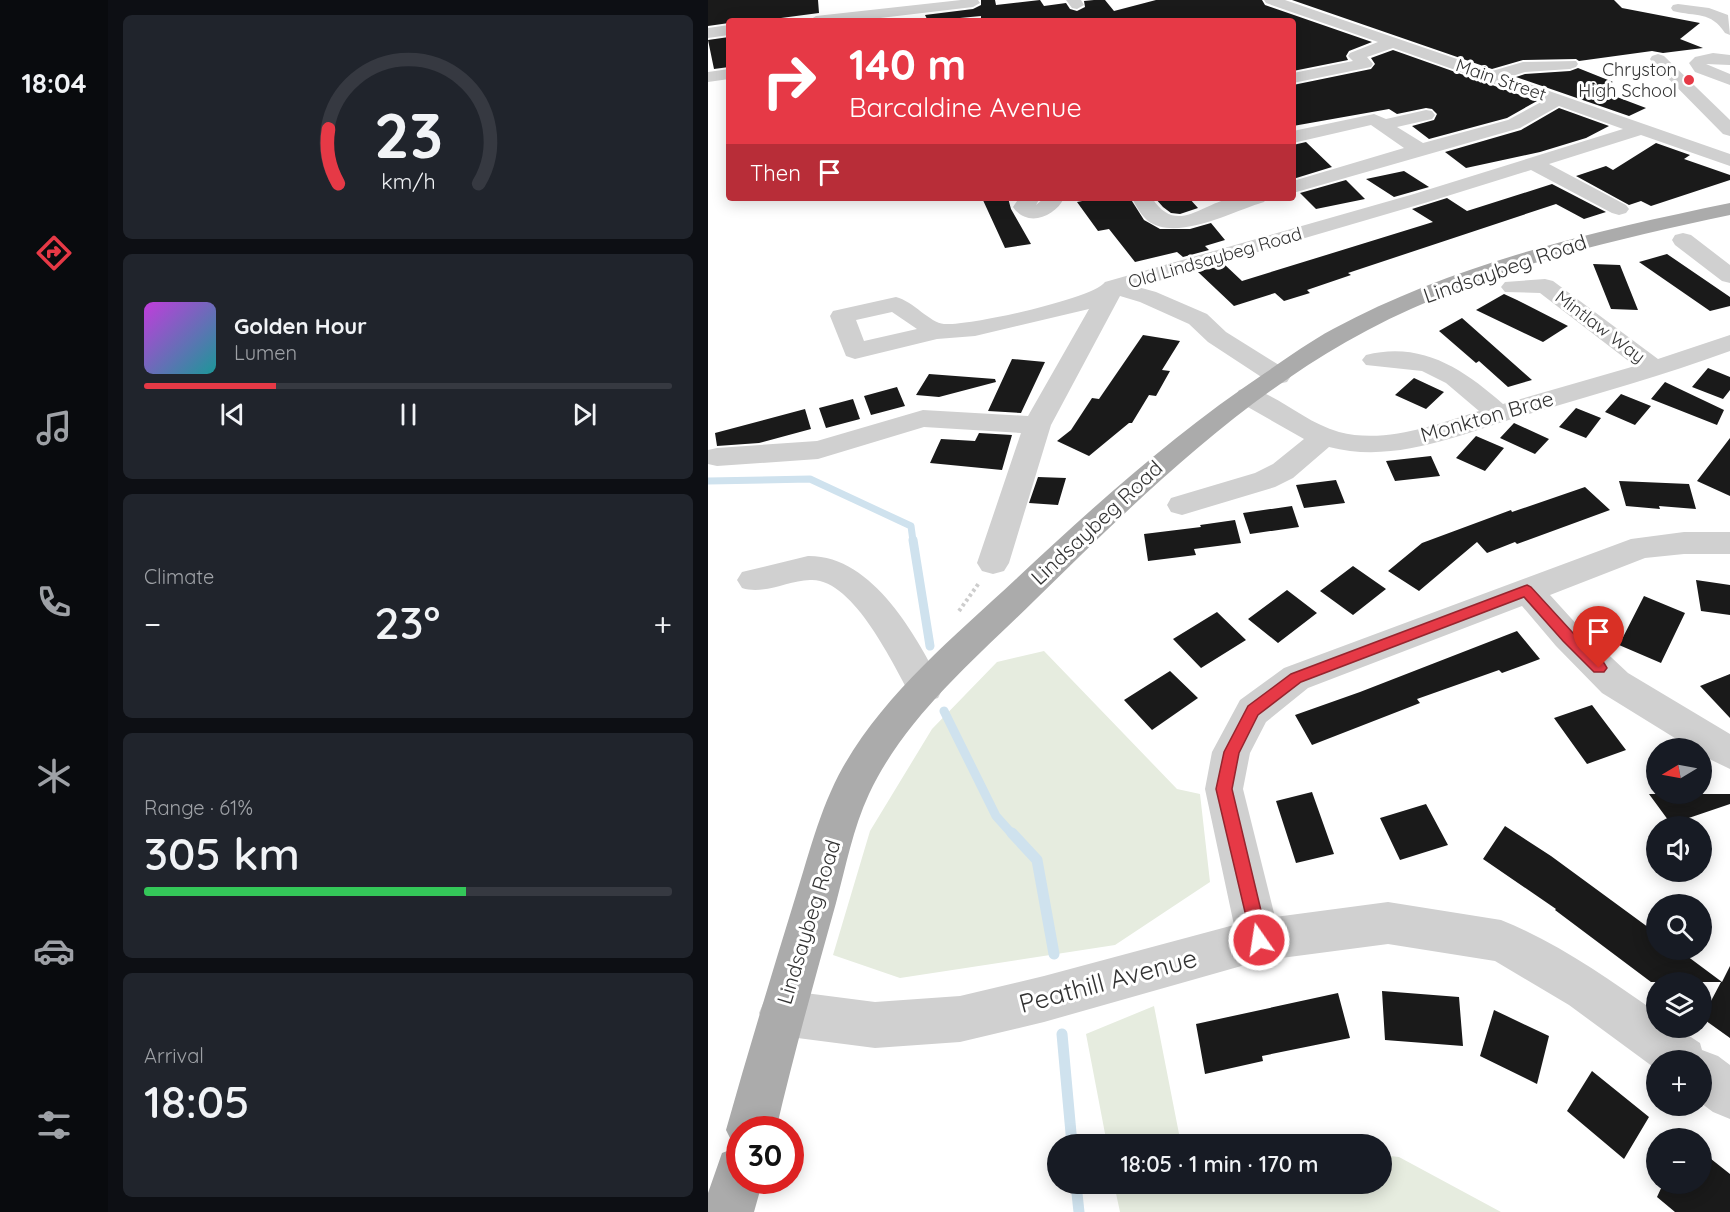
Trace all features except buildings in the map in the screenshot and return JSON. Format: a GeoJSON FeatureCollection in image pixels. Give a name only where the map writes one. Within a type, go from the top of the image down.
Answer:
{"type":"FeatureCollection","features":[{"type":"Feature","properties":{"kind":"main road","name":"Lindsaybeg Road"},"geometry":{"type":"LineString","coordinates":[[755,1116],[782,1013],[837,831],[855,781],[879,743],[925,688],[1093,523],[1166,460],[1248,396],[1337,337],[1390,310],[1483,271],[1626,230],[1730,209]]}},
{"type":"Feature","properties":{"kind":"main road"},"geometry":{"type":"LineString","coordinates":[[728,1212],[733,1194]]}},
{"type":"Feature","properties":{"kind":"street"},"geometry":{"type":"LineString","coordinates":[[861,0],[866,15]]}},
{"type":"Feature","properties":{"kind":"street"},"geometry":{"type":"LineString","coordinates":[[841,18],[973,3],[971,0]]}},
{"type":"Feature","properties":{"kind":"street","name":"Main Street"},"geometry":{"type":"LineString","coordinates":[[1271,0],[1730,160]]}},
{"type":"Feature","properties":{"kind":"street"},"geometry":{"type":"LineString","coordinates":[[1678,8],[1719,15],[1729,25],[1730,30]]}},
{"type":"Feature","properties":{"kind":"street"},"geometry":{"type":"LineString","coordinates":[[708,33],[726,30]]}},
{"type":"Feature","properties":{"kind":"street"},"geometry":{"type":"LineString","coordinates":[[1723,59],[1716,54],[1730,38]]}},
{"type":"Feature","properties":{"kind":"street"},"geometry":{"type":"LineString","coordinates":[[1296,77],[1365,64],[1356,56],[1393,42]]}},
{"type":"Feature","properties":{"kind":"street"},"geometry":{"type":"LineString","coordinates":[[1659,59],[1727,125]]}},
{"type":"Feature","properties":{"kind":"street"},"geometry":{"type":"LineString","coordinates":[[1723,59],[1701,59],[1697,63],[1701,68],[1730,80]]}},
{"type":"Feature","properties":{"kind":"street"},"geometry":{"type":"LineString","coordinates":[[1492,76],[1523,67],[1570,64]]}},
{"type":"Feature","properties":{"kind":"street"},"geometry":{"type":"LineString","coordinates":[[708,76],[726,74]]}},
{"type":"Feature","properties":{"kind":"street"},"geometry":{"type":"LineString","coordinates":[[1296,187],[1421,149],[1514,124],[1557,100]]}},
{"type":"Feature","properties":{"kind":"street"},"geometry":{"type":"LineString","coordinates":[[1383,125],[1426,116]]}},
{"type":"Feature","properties":{"kind":"street"},"geometry":{"type":"LineString","coordinates":[[1296,136],[1374,119],[1400,138],[1421,149]]}},
{"type":"Feature","properties":{"kind":"street","name":"Old Lindsaybeg Road"},"geometry":{"type":"LineString","coordinates":[[993,563],[1037,425],[1111,290],[1421,198],[1641,129]]}},
{"type":"Feature","properties":{"kind":"street"},"geometry":{"type":"LineString","coordinates":[[1533,163],[1576,192],[1619,209]]}},
{"type":"Feature","properties":{"kind":"street"},"geometry":{"type":"LineString","coordinates":[[1028,201],[1023,207],[1030,211],[1041,212],[1048,208],[1052,201]]}},
{"type":"Feature","properties":{"kind":"street"},"geometry":{"type":"LineString","coordinates":[[1144,201],[1157,217],[1169,222],[1193,221],[1216,210],[1247,201]]}},
{"type":"Feature","properties":{"kind":"street"},"geometry":{"type":"LineString","coordinates":[[1683,240],[1730,276]]}},
{"type":"Feature","properties":{"kind":"street","name":"Mintlaw Way"},"geometry":{"type":"LineString","coordinates":[[1513,287],[1553,279],[1654,368]]}},
{"type":"Feature","properties":{"kind":"street"},"geometry":{"type":"LineString","coordinates":[[937,332],[975,329],[1084,303],[1111,290],[1148,297],[1198,319],[1217,337],[1278,376]]}},
{"type":"Feature","properties":{"kind":"street","name":"Monkton Brae"},"geometry":{"type":"LineString","coordinates":[[1248,396],[1323,438],[1363,444],[1391,443],[1654,368],[1730,342]]}},
{"type":"Feature","properties":{"kind":"street"},"geometry":{"type":"LineString","coordinates":[[1375,360],[1415,351],[1452,373],[1498,414]]}},
{"type":"Feature","properties":{"kind":"street"},"geometry":{"type":"LineString","coordinates":[[717,458],[818,450],[922,418],[1037,425]]}},
{"type":"Feature","properties":{"kind":"street"},"geometry":{"type":"LineString","coordinates":[[1182,505],[1265,480],[1283,471],[1323,438]]}},
{"type":"Feature","properties":{"kind":"street"},"geometry":{"type":"LineString","coordinates":[[1259,940],[1224,789],[1231,752],[1253,711],[1296,678],[1642,547],[1684,543],[1730,543]]}},
{"type":"Feature","properties":{"kind":"street"},"geometry":{"type":"LineString","coordinates":[[753,580],[808,569],[824,569],[841,575],[876,609],[925,688]]}},
{"type":"Feature","properties":{"kind":"street"},"geometry":{"type":"LineString","coordinates":[[1527,590],[1568,637],[1615,683],[1730,753]]}},
{"type":"Feature","properties":{"kind":"street","name":"Peathill Avenue"},"geometry":{"type":"LineString","coordinates":[[782,1013],[875,1025],[960,1019],[1044,999],[1259,940],[1388,923],[1501,941],[1585,989],[1669,1050]]}},
{"type":"Feature","properties":{"kind":"street"},"geometry":{"type":"LineString","coordinates":[[1712,1081],[1730,1095]]}},
{"type":"Feature","properties":{"kind":"shaded area"},"geometry":{"type":"Polygon","coordinates":[[[1044,651],[1177,789],[1200,794],[1210,882],[1115,945],[900,978],[833,955],[870,831],[932,729],[997,662],[1044,651]]]}},
{"type":"Feature","properties":{"kind":"shaded area"},"geometry":{"type":"Polygon","coordinates":[[[1154,1006],[1179,1134],[1105,1134],[1086,1034],[1154,1006]]]}},
{"type":"Feature","properties":{"kind":"shaded area"},"geometry":{"type":"Polygon","coordinates":[[[1392,1156],[1399,1157],[1501,1212],[1120,1212],[1116,1194],[1392,1194],[1392,1156]]]}},
{"type":"Feature","properties":{"kind":"waterway"},"geometry":{"type":"LineString","coordinates":[[708,481],[810,479],[911,526],[913,541]]}},
{"type":"Feature","properties":{"kind":"waterway"},"geometry":{"type":"LineString","coordinates":[[913,540],[930,646]]}},
{"type":"Feature","properties":{"kind":"waterway"},"geometry":{"type":"LineString","coordinates":[[944,711],[996,816],[1013,835]]}},
{"type":"Feature","properties":{"kind":"waterway"},"geometry":{"type":"LineString","coordinates":[[1012,833],[1037,860],[1054,954]]}},
{"type":"Feature","properties":{"kind":"waterway"},"geometry":{"type":"LineString","coordinates":[[1062,1034],[1071,1134]]}},
{"type":"Feature","properties":{"kind":"waterway"},"geometry":{"type":"LineString","coordinates":[[1077,1194],[1079,1212]]}},
{"type":"Feature","properties":{"kind":"place","name":"Chryston High School"},"geometry":{"type":"Point","coordinates":[1689,80]}},
{"type":"Feature","properties":{"kind":"route"},"geometry":{"type":"LineString","coordinates":[[1259,940],[1224,789],[1231,752],[1253,711],[1296,678],[1527,590],[1599,668]]}}]}
